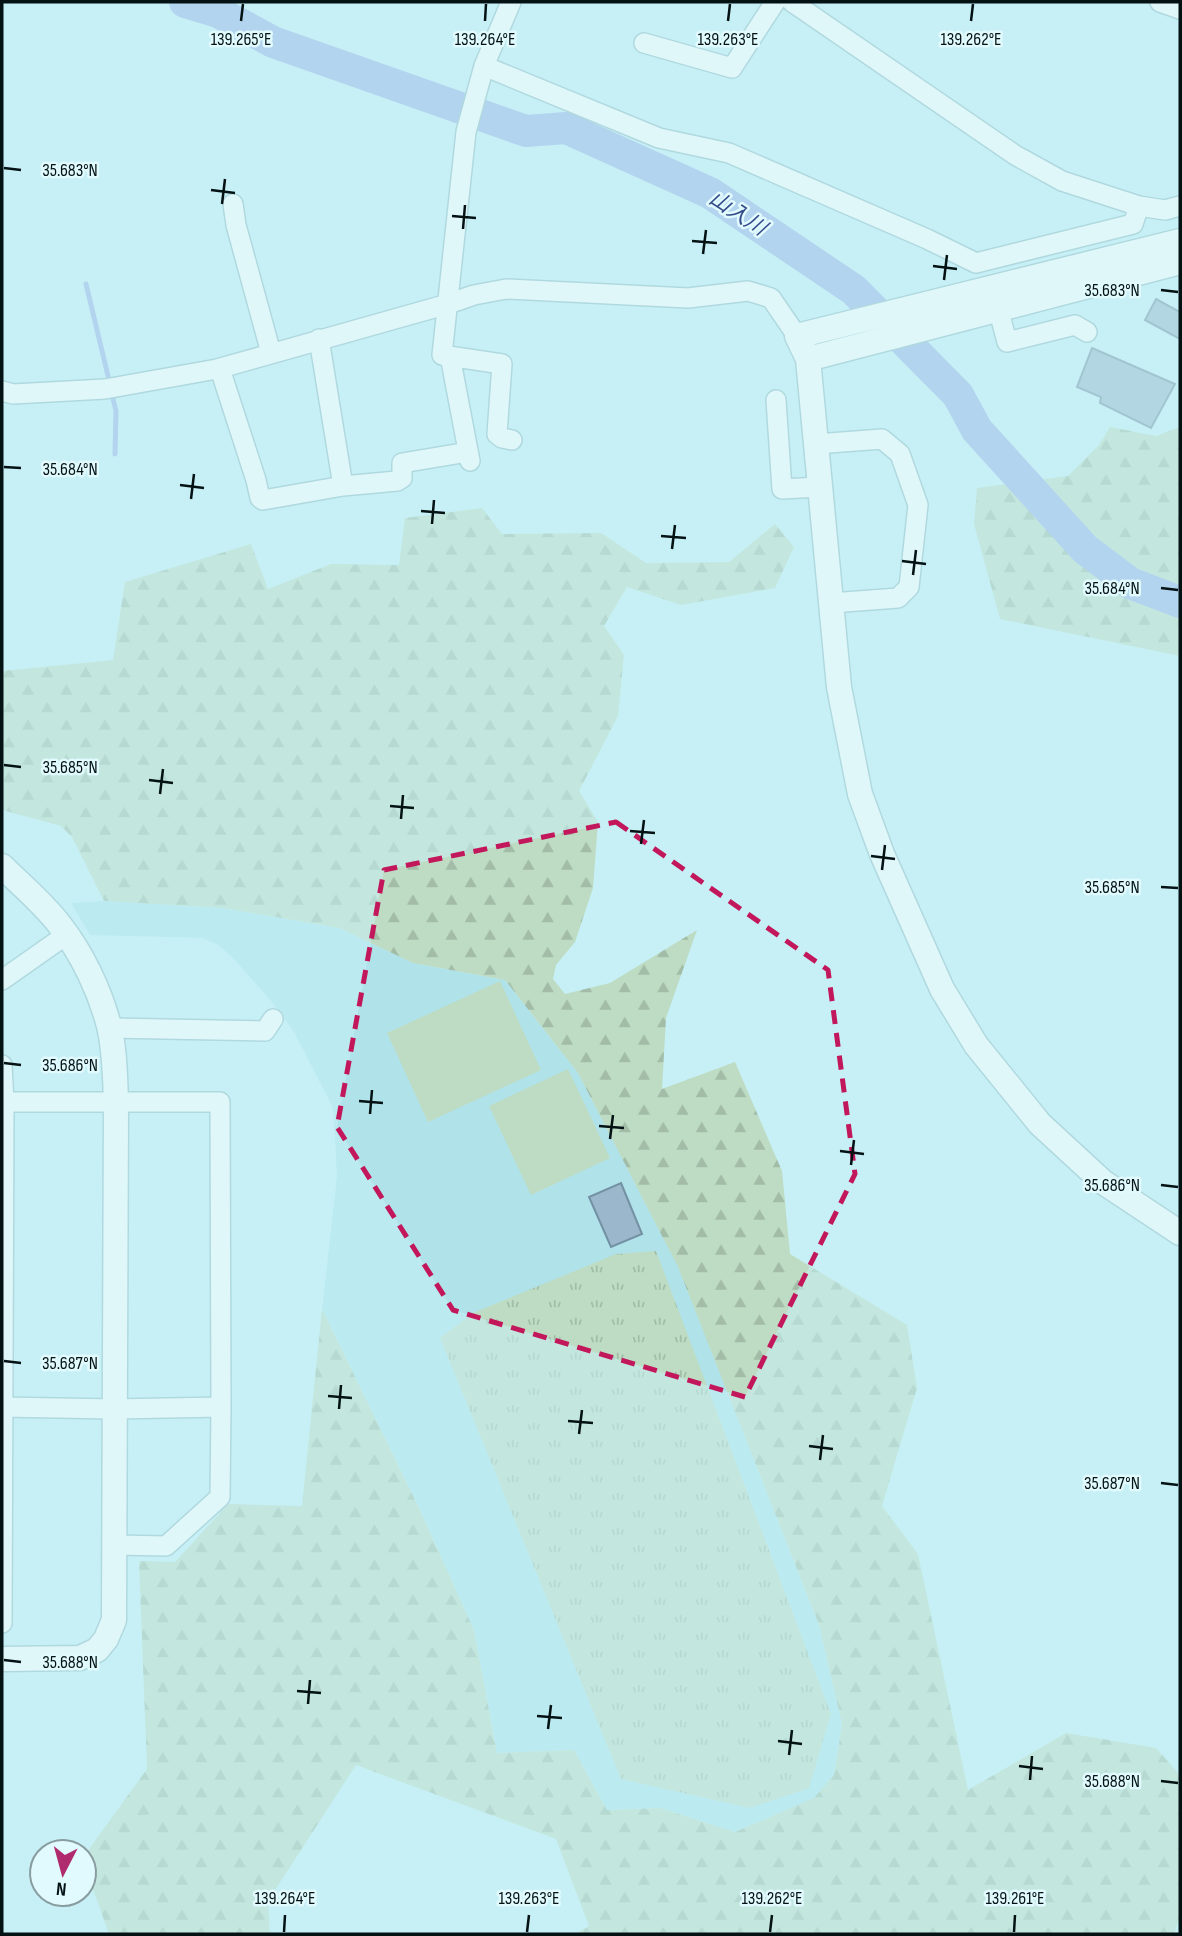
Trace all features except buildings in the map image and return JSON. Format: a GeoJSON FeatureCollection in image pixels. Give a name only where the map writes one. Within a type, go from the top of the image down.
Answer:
{"type":"FeatureCollection","features":[{"type":"Feature","properties":{"kind":"street"},"geometry":{"type":"LineString","coordinates":[[511,2],[482,70],[466,132],[442,355],[502,364],[497,434],[512,440]]}},
{"type":"Feature","properties":{"kind":"street"},"geometry":{"type":"LineString","coordinates":[[644,43],[732,68],[775,2]]}},
{"type":"Feature","properties":{"kind":"street"},"geometry":{"type":"LineString","coordinates":[[792,2],[1014,155],[1062,181],[1139,206],[1165,210],[1180,206]]}},
{"type":"Feature","properties":{"kind":"street"},"geometry":{"type":"LineString","coordinates":[[1160,2],[1180,9]]}},
{"type":"Feature","properties":{"kind":"street"},"geometry":{"type":"LineString","coordinates":[[482,70],[659,138],[729,153],[976,263],[1133,225],[1139,206]]}},
{"type":"Feature","properties":{"kind":"street"},"geometry":{"type":"LineString","coordinates":[[233,204],[236,225],[271,353]]}},
{"type":"Feature","properties":{"kind":"street"},"geometry":{"type":"LineString","coordinates":[[797,336],[1180,241]]}},
{"type":"Feature","properties":{"kind":"street"},"geometry":{"type":"LineString","coordinates":[[808,359],[1180,262]]}},
{"type":"Feature","properties":{"kind":"street"},"geometry":{"type":"LineString","coordinates":[[2,391],[13,394],[105,389],[220,369],[474,295],[506,289],[688,299],[748,291],[771,298],[797,336],[808,359],[839,687],[860,794],[882,854],[942,989],[976,1045],[1040,1124],[1103,1182],[1180,1233]]}},
{"type":"Feature","properties":{"kind":"street"},"geometry":{"type":"LineString","coordinates":[[998,308],[1007,342],[1075,325],[1087,332]]}},
{"type":"Feature","properties":{"kind":"street"},"geometry":{"type":"LineString","coordinates":[[319,339],[343,486]]}},
{"type":"Feature","properties":{"kind":"street"},"geometry":{"type":"LineString","coordinates":[[220,369],[260,498],[263,500],[343,486],[397,481],[402,478],[402,463],[469,457],[450,356]]}},
{"type":"Feature","properties":{"kind":"street"},"geometry":{"type":"LineString","coordinates":[[776,400],[782,489],[820,487]]}},
{"type":"Feature","properties":{"kind":"street"},"geometry":{"type":"LineString","coordinates":[[816,444],[882,439],[900,454],[918,505],[909,587],[898,598],[831,603]]}},
{"type":"Feature","properties":{"kind":"street"},"geometry":{"type":"LineString","coordinates":[[2,866],[60,924],[101,998],[110,1028],[116,1102],[114,1620],[106,1639],[97,1650],[80,1658],[2,1659]]}},
{"type":"Feature","properties":{"kind":"street"},"geometry":{"type":"LineString","coordinates":[[2,980],[66,935]]}},
{"type":"Feature","properties":{"kind":"street"},"geometry":{"type":"LineString","coordinates":[[110,1028],[265,1031],[274,1019]]}},
{"type":"Feature","properties":{"kind":"street"},"geometry":{"type":"LineString","coordinates":[[2,1065],[2,1623]]}},
{"type":"Feature","properties":{"kind":"street"},"geometry":{"type":"LineString","coordinates":[[3,1102],[220,1102],[220,1497],[166,1546],[115,1545]]}},
{"type":"Feature","properties":{"kind":"street"},"geometry":{"type":"LineString","coordinates":[[2,1407],[220,1407]]}},
{"type":"Feature","properties":{"kind":"highlighted area"},"geometry":{"type":"Polygon","coordinates":[[[616,822],[828,970],[855,1174],[745,1397],[453,1310],[337,1127],[384,870],[616,822]]]}},
{"type":"Feature","properties":{"kind":"shaded area"},"geometry":{"type":"Polygon","coordinates":[[[104,901],[223,908],[339,928],[413,963],[505,980],[578,1073],[678,1266],[819,1625],[842,1724],[834,1775],[814,1799],[734,1832],[660,1808],[607,1810],[574,1750],[497,1753],[474,1630],[419,1508],[322,1309],[337,1176],[333,1108],[294,1032],[233,958],[218,945],[202,938],[90,935],[71,903],[104,901]]]}},
{"type":"Feature","properties":{"kind":"green space"},"geometry":{"type":"Polygon","coordinates":[[[1110,427],[1156,436],[1180,427],[1180,656],[1000,619],[974,524],[977,488],[1068,476],[1099,445],[1110,427]]]}},
{"type":"Feature","properties":{"kind":"green space"},"geometry":{"type":"Polygon","coordinates":[[[482,508],[502,534],[601,533],[646,563],[729,562],[775,524],[794,547],[775,588],[681,605],[627,587],[604,626],[624,655],[618,716],[579,791],[598,822],[593,888],[575,942],[556,965],[553,979],[565,994],[610,983],[697,930],[666,1018],[662,1089],[735,1062],[782,1171],[790,1254],[907,1325],[917,1388],[882,1506],[918,1554],[968,1790],[1066,1733],[1156,1748],[1180,1775],[1180,1917],[1174,1934],[575,1934],[589,1926],[556,1839],[356,1765],[268,1901],[270,1934],[109,1934],[98,1903],[97,1838],[147,1769],[139,1561],[175,1562],[228,1504],[302,1506],[322,1309],[419,1508],[474,1630],[497,1753],[574,1750],[607,1810],[660,1808],[735,1832],[814,1798],[834,1775],[842,1724],[819,1625],[678,1267],[578,1073],[505,980],[413,963],[339,928],[223,908],[104,901],[72,837],[61,826],[2,810],[2,671],[113,660],[125,582],[251,544],[268,589],[331,564],[399,565],[405,518],[482,508]]]}},
{"type":"Feature","properties":{"kind":"green space"},"geometry":{"type":"Polygon","coordinates":[[[500,981],[541,1070],[428,1122],[387,1033],[500,981]]]}},
{"type":"Feature","properties":{"kind":"green space"},"geometry":{"type":"Polygon","coordinates":[[[568,1069],[610,1158],[531,1195],[489,1106],[568,1069]]]}},
{"type":"Feature","properties":{"kind":"green space"},"geometry":{"type":"Polygon","coordinates":[[[656,1251],[831,1714],[809,1788],[750,1808],[621,1779],[440,1338],[473,1313],[616,1254],[656,1251]]]}},
{"type":"Feature","properties":{"kind":"waterway","name":"山入川"},"geometry":{"type":"LineString","coordinates":[[185,2],[218,12],[273,42],[526,131],[566,128],[710,193],[854,290],[958,395],[977,430],[1085,549],[1130,583],[1180,602]]}},
{"type":"Feature","properties":{"kind":"waterway"},"geometry":{"type":"LineString","coordinates":[[86,284],[109,380]]}},
{"type":"Feature","properties":{"kind":"waterway"},"geometry":{"type":"LineString","coordinates":[[111,391],[116,411],[115,454]]}}]}
